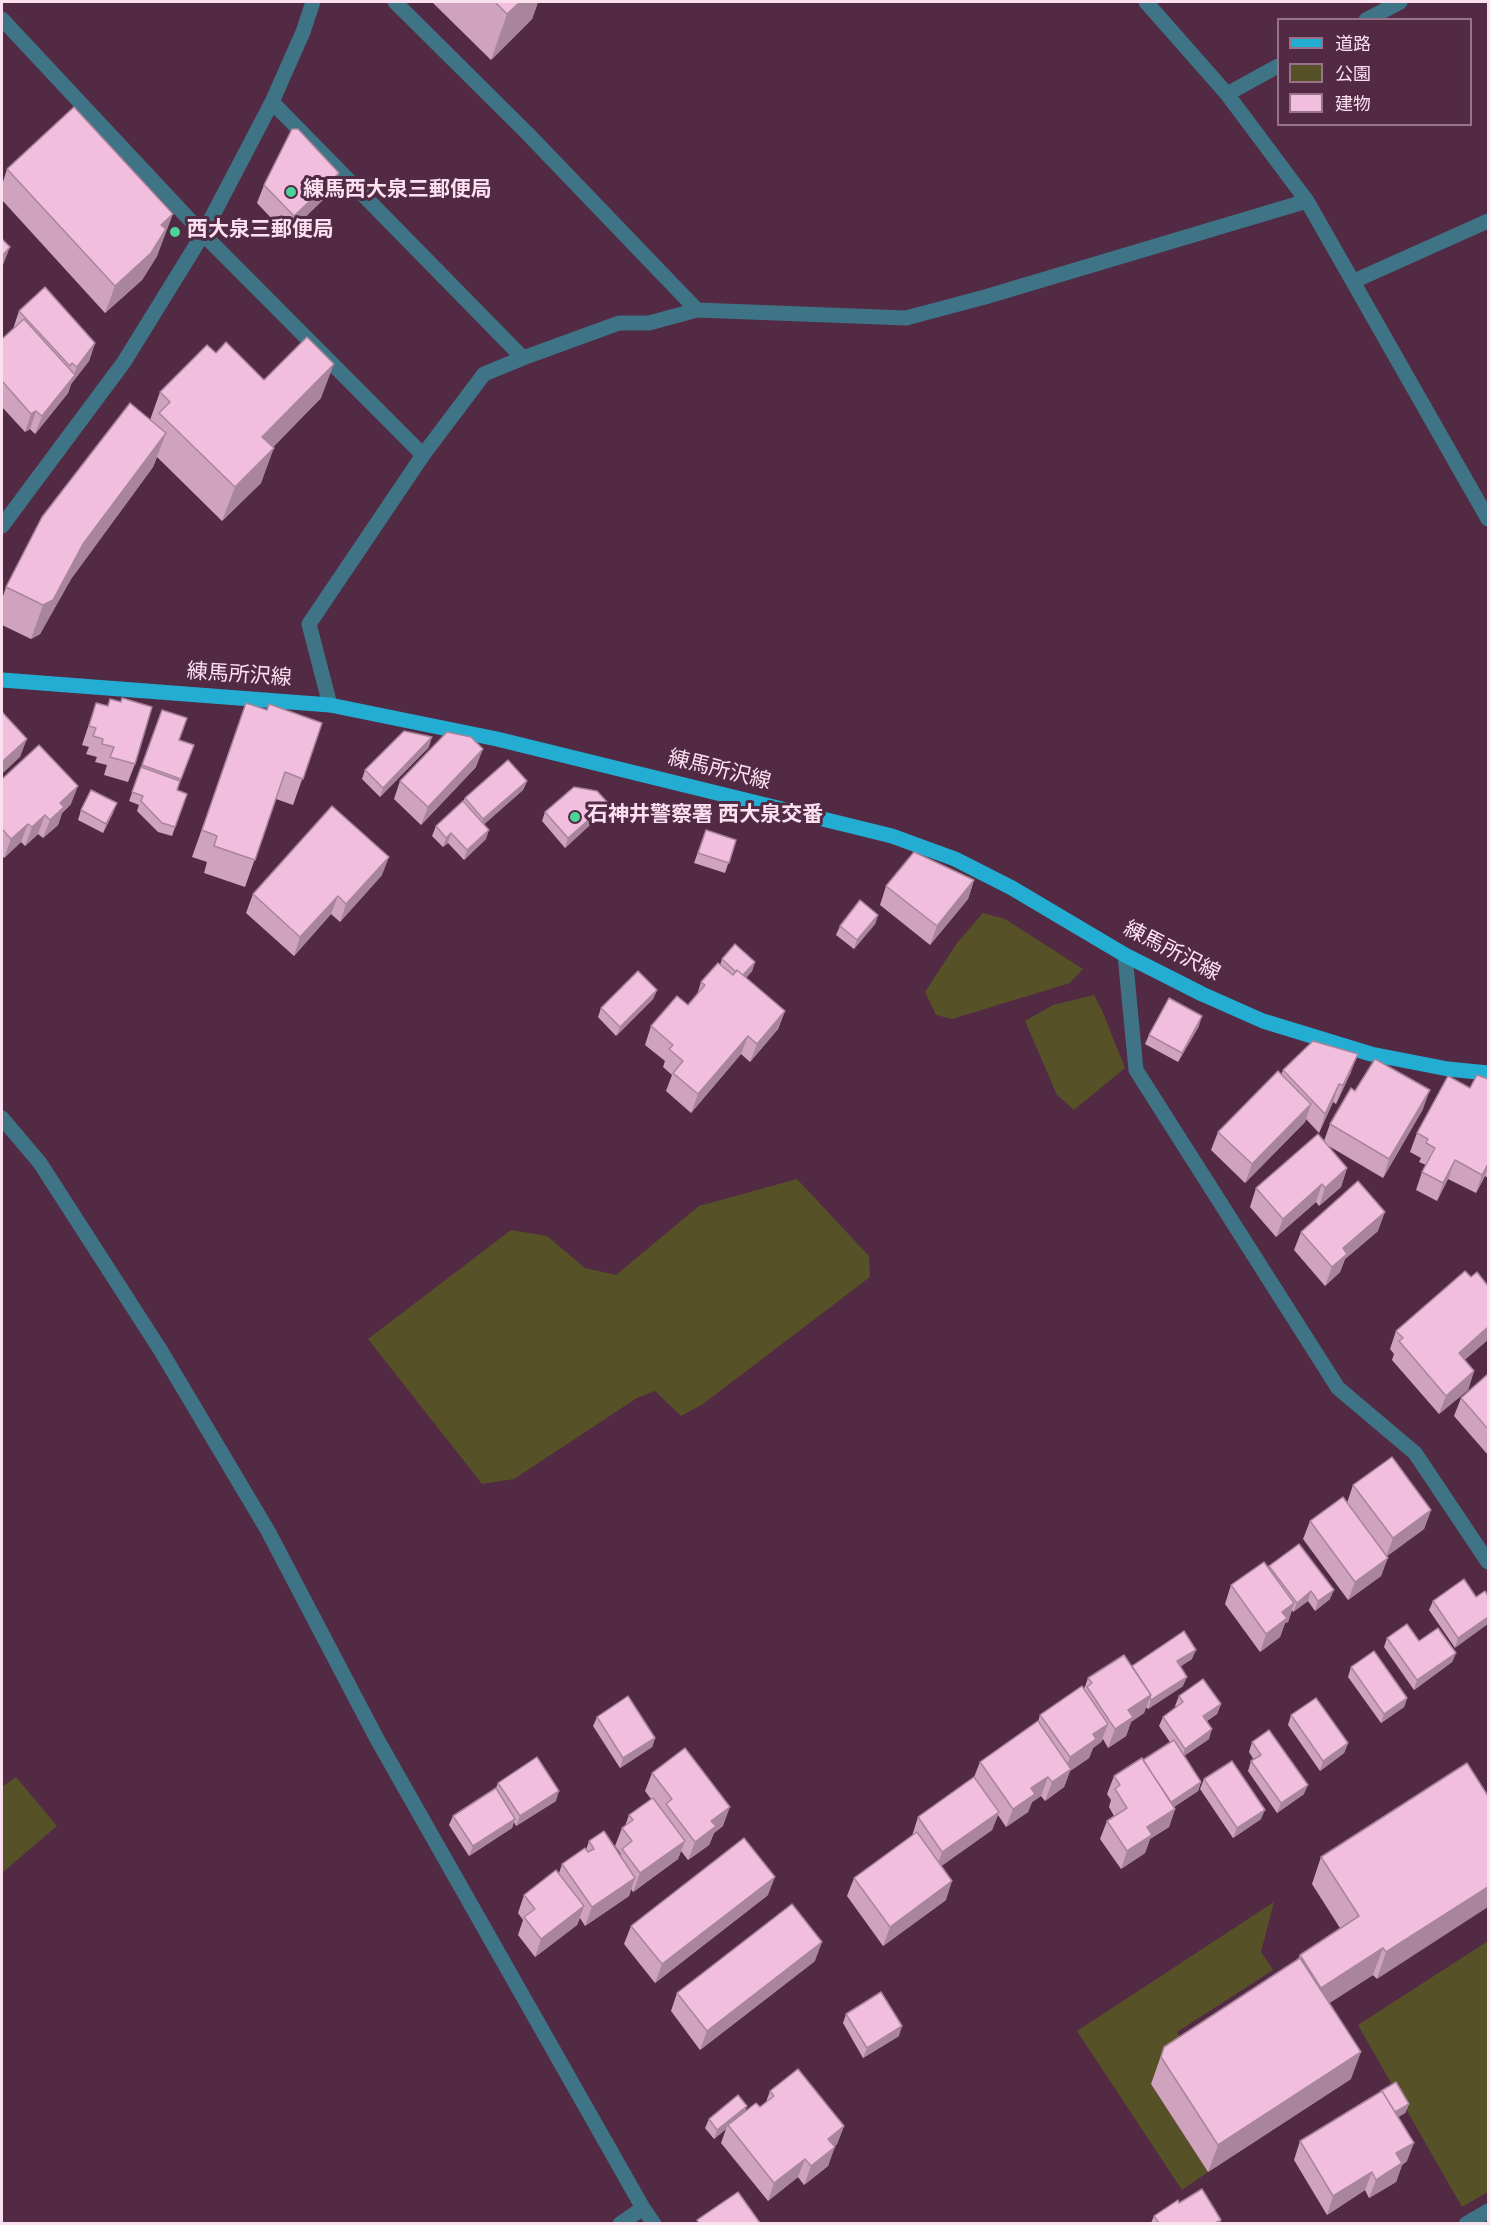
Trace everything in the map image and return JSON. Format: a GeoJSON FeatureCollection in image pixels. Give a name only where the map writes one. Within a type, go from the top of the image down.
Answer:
{"type":"FeatureCollection","features":[{"type":"Feature","properties":{"kind":"main road","name":"練馬所沢線"},"geometry":{"type":"LineString","coordinates":[[2,680],[330,705],[497,739],[892,836],[955,859],[1012,888],[1125,955],[1202,994],[1263,1021],[1371,1054],[1448,1069],[1488,1073]]}},
{"type":"Feature","properties":{"kind":"street"},"geometry":{"type":"LineString","coordinates":[[2,526],[124,362],[203,234],[272,102],[303,32],[313,2]]}},
{"type":"Feature","properties":{"kind":"street"},"geometry":{"type":"LineString","coordinates":[[395,2],[528,134],[697,310]]}},
{"type":"Feature","properties":{"kind":"street"},"geometry":{"type":"LineString","coordinates":[[1146,2],[1227,94],[1307,201],[1488,519]]}},
{"type":"Feature","properties":{"kind":"street"},"geometry":{"type":"LineString","coordinates":[[1370,18],[1400,2]]}},
{"type":"Feature","properties":{"kind":"street"},"geometry":{"type":"LineString","coordinates":[[2,19],[203,234],[423,455]]}},
{"type":"Feature","properties":{"kind":"street"},"geometry":{"type":"LineString","coordinates":[[1227,94],[1277,67]]}},
{"type":"Feature","properties":{"kind":"street"},"geometry":{"type":"LineString","coordinates":[[272,102],[523,358]]}},
{"type":"Feature","properties":{"kind":"street"},"geometry":{"type":"LineString","coordinates":[[330,705],[309,624],[423,455],[484,374],[619,323],[649,323],[697,310],[906,318],[985,297],[1307,201]]}},
{"type":"Feature","properties":{"kind":"street"},"geometry":{"type":"LineString","coordinates":[[1354,281],[1488,221]]}},
{"type":"Feature","properties":{"kind":"street"},"geometry":{"type":"LineString","coordinates":[[1125,955],[1136,1070],[1338,1388],[1415,1453],[1488,1562]]}},
{"type":"Feature","properties":{"kind":"street"},"geometry":{"type":"LineString","coordinates":[[2,1118],[46,1173],[161,1351],[262,1521],[377,1739],[643,2208],[654,2223]]}},
{"type":"Feature","properties":{"kind":"street"},"geometry":{"type":"LineString","coordinates":[[620,2223],[643,2208]]}},
{"type":"Feature","properties":{"kind":"street"},"geometry":{"type":"LineString","coordinates":[[1466,2223],[1488,2211]]}},
{"type":"Feature","properties":{"kind":"green space"},"geometry":{"type":"Polygon","coordinates":[[[983,913],[1005,919],[1083,969],[1070,983],[952,1019],[936,1015],[925,992],[957,943],[983,913]]]}},
{"type":"Feature","properties":{"kind":"green space"},"geometry":{"type":"Polygon","coordinates":[[[1094,995],[1125,1068],[1074,1110],[1057,1095],[1025,1021],[1053,1005],[1094,995]]]}},
{"type":"Feature","properties":{"kind":"green space"},"geometry":{"type":"Polygon","coordinates":[[[797,1179],[869,1256],[870,1277],[703,1404],[681,1416],[655,1391],[637,1398],[514,1479],[482,1484],[368,1339],[511,1230],[547,1236],[585,1268],[616,1275],[699,1206],[797,1179]]]}},
{"type":"Feature","properties":{"kind":"green space"},"geometry":{"type":"Polygon","coordinates":[[[16,1777],[57,1826],[2,1873],[2,1787],[16,1777]]]}},
{"type":"Feature","properties":{"kind":"green space"},"geometry":{"type":"Polygon","coordinates":[[[1274,1902],[1261,1952],[1273,1970],[1177,2032],[1189,2052],[1154,2074],[1151,2084],[1208,2172],[1182,2190],[1077,2031],[1274,1902]]]}},
{"type":"Feature","properties":{"kind":"green space"},"geometry":{"type":"Polygon","coordinates":[[[1488,1941],[1488,2192],[1462,2207],[1358,2025],[1488,1941]]]}},
{"type":"Feature","properties":{"kind":"building"},"geometry":{"type":"Polygon","coordinates":[[[495,2],[520,2],[507,14],[495,2]]]}},
{"type":"Feature","properties":{"kind":"building"},"geometry":{"type":"Polygon","coordinates":[[[74,107],[173,214],[161,225],[166,229],[151,253],[115,286],[7,169],[74,107]]]}},
{"type":"Feature","properties":{"kind":"building"},"geometry":{"type":"Polygon","coordinates":[[[292,129],[298,129],[339,173],[294,216],[264,185],[292,129]]]}},
{"type":"Feature","properties":{"kind":"building"},"geometry":{"type":"Polygon","coordinates":[[[2,239],[10,247],[2,256],[2,239]]]}},
{"type":"Feature","properties":{"kind":"building"},"geometry":{"type":"Polygon","coordinates":[[[45,287],[95,343],[77,367],[72,363],[70,366],[19,311],[45,287]]]}},
{"type":"Feature","properties":{"kind":"building"},"geometry":{"type":"Polygon","coordinates":[[[24,319],[75,375],[42,416],[36,411],[31,414],[2,381],[2,339],[24,319]]]}},
{"type":"Feature","properties":{"kind":"building"},"geometry":{"type":"Polygon","coordinates":[[[307,337],[334,364],[262,437],[274,448],[235,487],[159,413],[170,402],[160,392],[207,345],[216,353],[226,342],[264,380],[307,337]]]}},
{"type":"Feature","properties":{"kind":"building"},"geometry":{"type":"Polygon","coordinates":[[[130,403],[166,433],[83,544],[53,600],[43,605],[6,587],[42,517],[130,403]]]}},
{"type":"Feature","properties":{"kind":"building"},"geometry":{"type":"Polygon","coordinates":[[[122,698],[152,707],[135,764],[110,757],[114,747],[102,744],[103,739],[93,736],[96,728],[89,726],[96,703],[108,706],[110,699],[121,702],[122,698]]]}},
{"type":"Feature","properties":{"kind":"building"},"geometry":{"type":"Polygon","coordinates":[[[246,703],[267,710],[269,704],[322,723],[303,779],[285,772],[255,860],[214,846],[217,836],[202,830],[246,703]]]}},
{"type":"Feature","properties":{"kind":"building"},"geometry":{"type":"Polygon","coordinates":[[[162,710],[187,718],[179,740],[194,745],[181,779],[142,765],[162,710]]]}},
{"type":"Feature","properties":{"kind":"building"},"geometry":{"type":"Polygon","coordinates":[[[2,712],[27,739],[2,762],[2,712]]]}},
{"type":"Feature","properties":{"kind":"building"},"geometry":{"type":"Polygon","coordinates":[[[404,731],[432,737],[383,788],[365,770],[404,731]]]}},
{"type":"Feature","properties":{"kind":"building"},"geometry":{"type":"Polygon","coordinates":[[[447,732],[471,737],[483,749],[428,807],[400,781],[447,732]]]}},
{"type":"Feature","properties":{"kind":"building"},"geometry":{"type":"Polygon","coordinates":[[[39,745],[78,786],[60,803],[64,807],[50,820],[45,815],[32,827],[28,824],[11,839],[2,829],[2,779],[39,745]]]}},
{"type":"Feature","properties":{"kind":"building"},"geometry":{"type":"Polygon","coordinates":[[[508,760],[527,781],[483,819],[465,798],[508,760]]]}},
{"type":"Feature","properties":{"kind":"building"},"geometry":{"type":"Polygon","coordinates":[[[141,767],[180,781],[177,790],[187,794],[175,827],[162,823],[141,801],[143,796],[132,792],[141,767]]]}},
{"type":"Feature","properties":{"kind":"building"},"geometry":{"type":"Polygon","coordinates":[[[574,787],[597,791],[608,803],[568,838],[545,812],[574,787]]]}},
{"type":"Feature","properties":{"kind":"building"},"geometry":{"type":"Polygon","coordinates":[[[91,790],[117,803],[106,824],[81,810],[91,790]]]}},
{"type":"Feature","properties":{"kind":"building"},"geometry":{"type":"Polygon","coordinates":[[[463,801],[489,830],[467,850],[451,833],[446,838],[436,826],[463,801]]]}},
{"type":"Feature","properties":{"kind":"building"},"geometry":{"type":"Polygon","coordinates":[[[332,806],[389,857],[346,904],[338,896],[300,937],[253,894],[332,806]]]}},
{"type":"Feature","properties":{"kind":"building"},"geometry":{"type":"Polygon","coordinates":[[[706,830],[736,840],[729,863],[698,853],[706,830]]]}},
{"type":"Feature","properties":{"kind":"building"},"geometry":{"type":"Polygon","coordinates":[[[914,852],[974,880],[937,926],[886,886],[914,852]]]}},
{"type":"Feature","properties":{"kind":"building"},"geometry":{"type":"Polygon","coordinates":[[[860,900],[878,915],[857,940],[840,926],[860,900]]]}},
{"type":"Feature","properties":{"kind":"building"},"geometry":{"type":"Polygon","coordinates":[[[735,944],[755,962],[743,975],[737,970],[736,972],[722,959],[735,944]]]}},
{"type":"Feature","properties":{"kind":"building"},"geometry":{"type":"Polygon","coordinates":[[[718,963],[733,975],[737,970],[785,1011],[757,1044],[748,1036],[698,1094],[673,1073],[683,1061],[669,1049],[673,1045],[651,1026],[677,996],[688,1005],[705,985],[701,982],[718,963]]]}},
{"type":"Feature","properties":{"kind":"building"},"geometry":{"type":"Polygon","coordinates":[[[638,971],[657,990],[620,1027],[601,1008],[638,971]]]}},
{"type":"Feature","properties":{"kind":"building"},"geometry":{"type":"Polygon","coordinates":[[[1169,998],[1202,1016],[1182,1053],[1149,1035],[1169,998]]]}},
{"type":"Feature","properties":{"kind":"building"},"geometry":{"type":"Polygon","coordinates":[[[1313,1041],[1358,1054],[1343,1085],[1339,1084],[1325,1114],[1283,1070],[1313,1041]]]}},
{"type":"Feature","properties":{"kind":"building"},"geometry":{"type":"Polygon","coordinates":[[[1375,1059],[1430,1090],[1389,1159],[1330,1124],[1351,1088],[1355,1091],[1375,1059]]]}},
{"type":"Feature","properties":{"kind":"building"},"geometry":{"type":"Polygon","coordinates":[[[1278,1071],[1311,1104],[1252,1164],[1218,1132],[1278,1071]]]}},
{"type":"Feature","properties":{"kind":"building"},"geometry":{"type":"Polygon","coordinates":[[[1477,1075],[1488,1079],[1488,1164],[1482,1175],[1455,1160],[1443,1183],[1422,1172],[1435,1148],[1426,1143],[1428,1139],[1417,1133],[1448,1076],[1470,1088],[1477,1075]]]}},
{"type":"Feature","properties":{"kind":"building"},"geometry":{"type":"Polygon","coordinates":[[[1318,1134],[1347,1168],[1325,1188],[1322,1184],[1283,1219],[1256,1188],[1318,1134]]]}},
{"type":"Feature","properties":{"kind":"building"},"geometry":{"type":"Polygon","coordinates":[[[1358,1181],[1385,1212],[1343,1248],[1347,1254],[1332,1267],[1301,1232],[1358,1181]]]}},
{"type":"Feature","properties":{"kind":"building"},"geometry":{"type":"Polygon","coordinates":[[[1465,1271],[1471,1277],[1477,1272],[1488,1286],[1488,1327],[1459,1353],[1474,1371],[1446,1396],[1399,1341],[1403,1338],[1396,1331],[1465,1271]]]}},
{"type":"Feature","properties":{"kind":"building"},"geometry":{"type":"Polygon","coordinates":[[[1488,1374],[1488,1429],[1461,1398],[1488,1374]]]}},
{"type":"Feature","properties":{"kind":"building"},"geometry":{"type":"Polygon","coordinates":[[[1392,1457],[1431,1510],[1393,1538],[1353,1485],[1392,1457]]]}},
{"type":"Feature","properties":{"kind":"building"},"geometry":{"type":"Polygon","coordinates":[[[1343,1497],[1388,1558],[1355,1582],[1310,1521],[1343,1497]]]}},
{"type":"Feature","properties":{"kind":"building"},"geometry":{"type":"Polygon","coordinates":[[[1299,1544],[1334,1590],[1318,1601],[1311,1591],[1297,1603],[1269,1566],[1299,1544]]]}},
{"type":"Feature","properties":{"kind":"building"},"geometry":{"type":"Polygon","coordinates":[[[1264,1562],[1294,1603],[1282,1612],[1287,1618],[1266,1634],[1231,1585],[1264,1562]]]}},
{"type":"Feature","properties":{"kind":"building"},"geometry":{"type":"Polygon","coordinates":[[[1464,1579],[1476,1597],[1485,1591],[1488,1596],[1488,1617],[1458,1638],[1433,1601],[1464,1579]]]}},
{"type":"Feature","properties":{"kind":"building"},"geometry":{"type":"Polygon","coordinates":[[[1407,1624],[1419,1641],[1438,1628],[1456,1653],[1417,1680],[1387,1638],[1407,1624]]]}},
{"type":"Feature","properties":{"kind":"building"},"geometry":{"type":"Polygon","coordinates":[[[1184,1631],[1196,1650],[1177,1661],[1187,1677],[1151,1700],[1151,1695],[1132,1666],[1184,1631]]]}},
{"type":"Feature","properties":{"kind":"building"},"geometry":{"type":"Polygon","coordinates":[[[1374,1651],[1407,1698],[1384,1714],[1351,1667],[1374,1651]]]}},
{"type":"Feature","properties":{"kind":"building"},"geometry":{"type":"Polygon","coordinates":[[[1124,1655],[1151,1695],[1128,1710],[1133,1717],[1115,1729],[1087,1687],[1092,1683],[1088,1678],[1124,1655]]]}},
{"type":"Feature","properties":{"kind":"building"},"geometry":{"type":"Polygon","coordinates":[[[1203,1679],[1221,1704],[1203,1716],[1212,1729],[1185,1749],[1163,1717],[1183,1702],[1179,1696],[1203,1679]]]}},
{"type":"Feature","properties":{"kind":"building"},"geometry":{"type":"Polygon","coordinates":[[[1082,1686],[1108,1724],[1093,1734],[1096,1739],[1070,1757],[1040,1715],[1082,1686]]]}},
{"type":"Feature","properties":{"kind":"building"},"geometry":{"type":"Polygon","coordinates":[[[628,1696],[655,1738],[623,1758],[597,1717],[628,1696]]]}},
{"type":"Feature","properties":{"kind":"building"},"geometry":{"type":"Polygon","coordinates":[[[1316,1698],[1348,1743],[1323,1761],[1291,1715],[1316,1698]]]}},
{"type":"Feature","properties":{"kind":"building"},"geometry":{"type":"Polygon","coordinates":[[[1038,1721],[1071,1769],[1052,1782],[1048,1777],[1031,1788],[1035,1794],[1013,1809],[980,1762],[1038,1721]]]}},
{"type":"Feature","properties":{"kind":"building"},"geometry":{"type":"Polygon","coordinates":[[[1269,1730],[1308,1785],[1281,1803],[1251,1761],[1261,1755],[1252,1742],[1269,1730]]]}},
{"type":"Feature","properties":{"kind":"building"},"geometry":{"type":"Polygon","coordinates":[[[1174,1740],[1201,1782],[1171,1802],[1143,1760],[1174,1740]]]}},
{"type":"Feature","properties":{"kind":"building"},"geometry":{"type":"Polygon","coordinates":[[[685,1748],[730,1807],[711,1821],[716,1826],[695,1842],[666,1804],[672,1799],[652,1773],[685,1748]]]}},
{"type":"Feature","properties":{"kind":"building"},"geometry":{"type":"Polygon","coordinates":[[[537,1757],[559,1791],[520,1816],[498,1783],[537,1757]]]}},
{"type":"Feature","properties":{"kind":"building"},"geometry":{"type":"Polygon","coordinates":[[[1142,1758],[1175,1809],[1147,1827],[1152,1835],[1127,1851],[1107,1821],[1127,1808],[1115,1789],[1120,1785],[1114,1776],[1142,1758]]]}},
{"type":"Feature","properties":{"kind":"building"},"geometry":{"type":"Polygon","coordinates":[[[1232,1761],[1265,1810],[1237,1828],[1204,1779],[1232,1761]]]}},
{"type":"Feature","properties":{"kind":"building"},"geometry":{"type":"Polygon","coordinates":[[[1467,1763],[1488,1796],[1488,1887],[1386,1952],[1383,1948],[1321,1988],[1300,1955],[1359,1916],[1321,1857],[1467,1763]]]}},
{"type":"Feature","properties":{"kind":"building"},"geometry":{"type":"Polygon","coordinates":[[[974,1777],[999,1812],[942,1852],[918,1817],[974,1777]]]}},
{"type":"Feature","properties":{"kind":"building"},"geometry":{"type":"Polygon","coordinates":[[[496,1788],[515,1819],[473,1846],[453,1816],[496,1788]]]}},
{"type":"Feature","properties":{"kind":"building"},"geometry":{"type":"Polygon","coordinates":[[[653,1798],[685,1841],[640,1873],[622,1849],[632,1841],[622,1828],[633,1820],[629,1815],[653,1798]]]}},
{"type":"Feature","properties":{"kind":"building"},"geometry":{"type":"Polygon","coordinates":[[[604,1831],[635,1878],[592,1907],[562,1864],[585,1848],[588,1852],[594,1849],[589,1841],[604,1831]]]}},
{"type":"Feature","properties":{"kind":"building"},"geometry":{"type":"Polygon","coordinates":[[[917,1832],[952,1881],[890,1927],[854,1878],[917,1832]]]}},
{"type":"Feature","properties":{"kind":"building"},"geometry":{"type":"Polygon","coordinates":[[[744,1838],[775,1877],[662,1964],[631,1926],[744,1838]]]}},
{"type":"Feature","properties":{"kind":"building"},"geometry":{"type":"Polygon","coordinates":[[[556,1870],[584,1906],[541,1939],[524,1917],[535,1909],[524,1895],[556,1870]]]}},
{"type":"Feature","properties":{"kind":"building"},"geometry":{"type":"Polygon","coordinates":[[[792,1904],[822,1942],[707,2031],[677,1993],[792,1904]]]}},
{"type":"Feature","properties":{"kind":"building"},"geometry":{"type":"Polygon","coordinates":[[[1300,1958],[1361,2052],[1218,2145],[1161,2057],[1164,2047],[1300,1958]]]}},
{"type":"Feature","properties":{"kind":"building"},"geometry":{"type":"Polygon","coordinates":[[[881,1992],[902,2026],[867,2048],[846,2014],[881,1992]]]}},
{"type":"Feature","properties":{"kind":"building"},"geometry":{"type":"Polygon","coordinates":[[[798,2069],[844,2126],[828,2139],[835,2147],[811,2166],[805,2159],[774,2183],[728,2125],[756,2103],[760,2107],[774,2096],[770,2091],[798,2069]]]}},
{"type":"Feature","properties":{"kind":"building"},"geometry":{"type":"Polygon","coordinates":[[[1396,2082],[1409,2104],[1395,2112],[1381,2091],[1396,2082]]]}},
{"type":"Feature","properties":{"kind":"building"},"geometry":{"type":"Polygon","coordinates":[[[1382,2091],[1414,2143],[1396,2153],[1402,2163],[1376,2180],[1372,2172],[1333,2196],[1300,2141],[1382,2091]]]}},
{"type":"Feature","properties":{"kind":"building"},"geometry":{"type":"Polygon","coordinates":[[[738,2095],[747,2106],[717,2130],[709,2119],[738,2095]]]}},
{"type":"Feature","properties":{"kind":"building"},"geometry":{"type":"Polygon","coordinates":[[[1202,2189],[1221,2220],[1215,2223],[1159,2223],[1154,2216],[1178,2200],[1179,2203],[1202,2189]]]}},
{"type":"Feature","properties":{"kind":"building"},"geometry":{"type":"Polygon","coordinates":[[[738,2192],[760,2223],[699,2223],[697,2220],[738,2192]]]}},
{"type":"Feature","properties":{"kind":"place","name":"練馬西大泉三郵便局"},"geometry":{"type":"Point","coordinates":[291,192]}},
{"type":"Feature","properties":{"kind":"place","name":"西大泉三郵便局"},"geometry":{"type":"Point","coordinates":[175,232]}},
{"type":"Feature","properties":{"kind":"place","name":"石神井警察署 西大泉交番"},"geometry":{"type":"Point","coordinates":[575,817]}}]}
